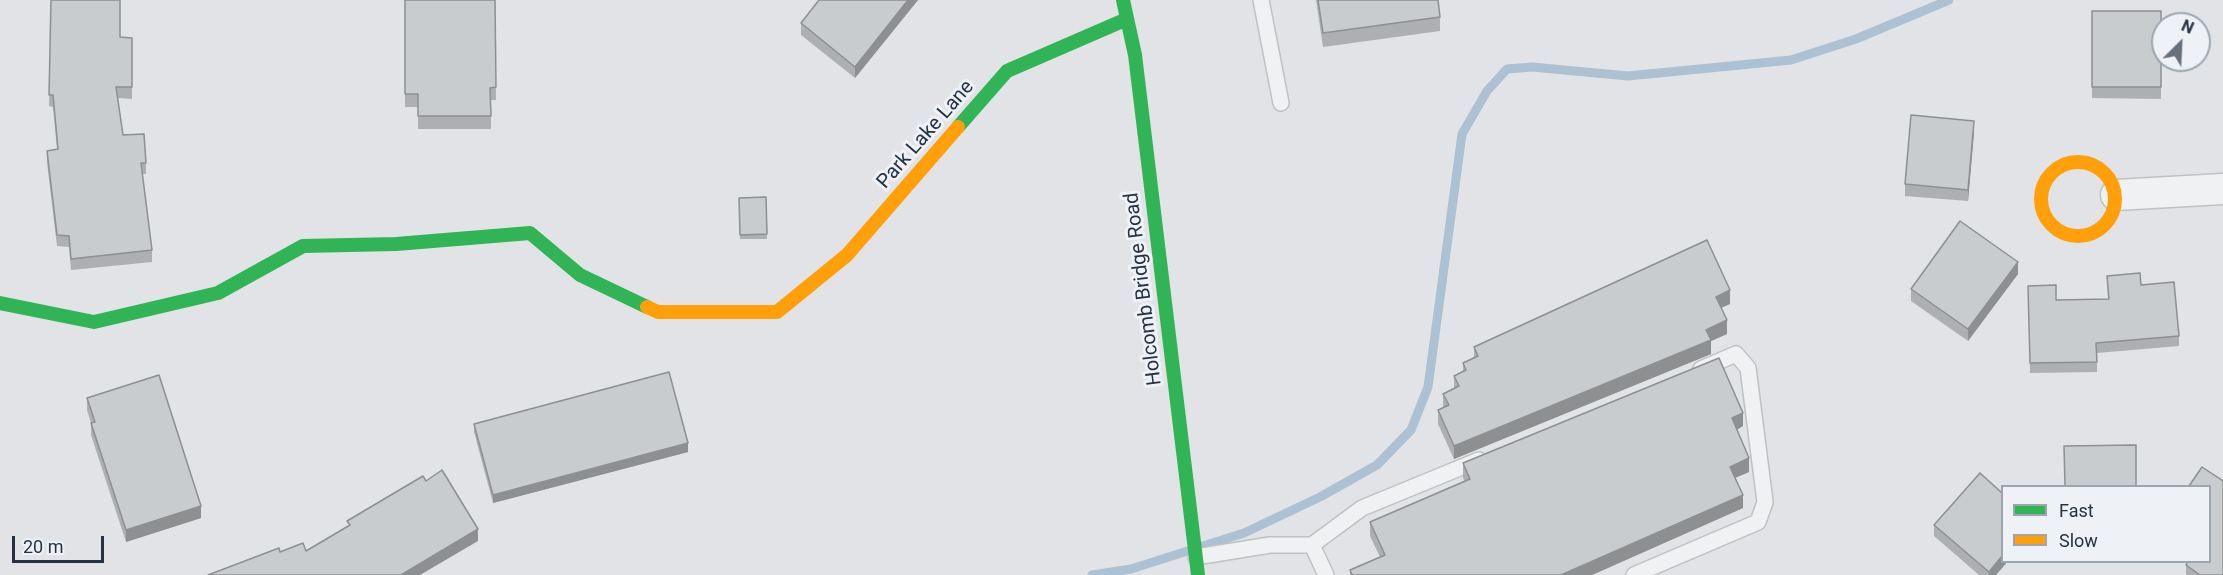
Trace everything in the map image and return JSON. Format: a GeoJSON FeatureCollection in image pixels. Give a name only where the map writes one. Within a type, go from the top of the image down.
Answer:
{"type":"FeatureCollection","features":[{"type":"Feature","properties":{"kind":"street","name":"Holcomb Bridge Road"},"geometry":{"type":"LineString","coordinates":[[1123,0],[1137,67],[1198,575]]}},
{"type":"Feature","properties":{"kind":"street","name":"Park Lake Lane"},"geometry":{"type":"LineString","coordinates":[[0,303],[94,322],[218,293],[303,246],[396,244],[530,233],[580,275],[658,312],[777,312],[847,255],[1007,71],[1127,19]]}},
{"type":"Feature","properties":{"kind":"street"},"geometry":{"type":"LineString","coordinates":[[2072,162],[2096,165],[2113,183],[2116,195],[2115,207],[2110,219],[2102,228],[2091,234],[2079,236],[2067,234],[2055,228],[2047,219],[2042,208],[2041,196],[2044,184],[2051,173],[2060,166],[2072,162]]}},
{"type":"Feature","properties":{"kind":"street"},"geometry":{"type":"LineString","coordinates":[[2116,195],[2223,189]]}},
{"type":"Feature","properties":{"kind":"lane"},"geometry":{"type":"LineString","coordinates":[[1261,0],[1281,103]]}},
{"type":"Feature","properties":{"kind":"lane"},"geometry":{"type":"LineString","coordinates":[[1634,575],[1758,522],[1765,502],[1748,368],[1736,354],[1692,373]]}},
{"type":"Feature","properties":{"kind":"lane"},"geometry":{"type":"LineString","coordinates":[[1196,557],[1270,545],[1312,545],[1362,508],[1494,454]]}},
{"type":"Feature","properties":{"kind":"lane"},"geometry":{"type":"LineString","coordinates":[[1312,545],[1326,575]]}},
{"type":"Feature","properties":{"kind":"building"},"geometry":{"type":"Polygon","coordinates":[[[51,0],[120,0],[120,37],[132,38],[132,87],[116,87],[123,135],[144,134],[146,163],[141,163],[152,250],[71,259],[69,236],[57,235],[47,151],[58,149],[53,95],[49,95],[51,0]]]}},
{"type":"Feature","properties":{"kind":"building"},"geometry":{"type":"Polygon","coordinates":[[[405,0],[495,0],[496,87],[490,88],[491,116],[418,116],[418,94],[405,94],[405,0]]]}},
{"type":"Feature","properties":{"kind":"building"},"geometry":{"type":"Polygon","coordinates":[[[819,0],[908,0],[855,67],[801,23],[819,0]]]}},
{"type":"Feature","properties":{"kind":"building"},"geometry":{"type":"Polygon","coordinates":[[[1318,0],[1438,0],[1440,17],[1323,33],[1318,0]]]}},
{"type":"Feature","properties":{"kind":"building"},"geometry":{"type":"Polygon","coordinates":[[[2092,11],[2161,11],[2151,12],[2151,72],[2161,72],[2161,87],[2092,87],[2092,11]]]}},
{"type":"Feature","properties":{"kind":"building"},"geometry":{"type":"Polygon","coordinates":[[[1911,115],[1974,121],[1968,190],[1905,184],[1911,115]]]}},
{"type":"Feature","properties":{"kind":"building"},"geometry":{"type":"Polygon","coordinates":[[[766,197],[767,234],[740,235],[739,198],[766,197]]]}},
{"type":"Feature","properties":{"kind":"building"},"geometry":{"type":"Polygon","coordinates":[[[1960,221],[2018,262],[1968,329],[1911,289],[1960,221]]]}},
{"type":"Feature","properties":{"kind":"building"},"geometry":{"type":"Polygon","coordinates":[[[1707,240],[1730,290],[1716,297],[1727,320],[1706,330],[1711,340],[1454,446],[1438,410],[1449,405],[1443,394],[1459,386],[1454,376],[1466,370],[1463,363],[1478,356],[1474,347],[1707,240]]]}},
{"type":"Feature","properties":{"kind":"building"},"geometry":{"type":"Polygon","coordinates":[[[2140,273],[2141,285],[2174,282],[2179,336],[2096,343],[2097,362],[2030,363],[2028,286],[2056,285],[2056,300],[2109,299],[2107,276],[2140,273]]]}},
{"type":"Feature","properties":{"kind":"building"},"geometry":{"type":"Polygon","coordinates":[[[1719,358],[1743,413],[1732,418],[1749,458],[1730,467],[1743,495],[1561,575],[1352,575],[1350,570],[1385,555],[1370,522],[1470,479],[1463,463],[1719,358]]]}},
{"type":"Feature","properties":{"kind":"building"},"geometry":{"type":"Polygon","coordinates":[[[669,372],[688,443],[493,495],[474,424],[669,372]]]}},
{"type":"Feature","properties":{"kind":"building"},"geometry":{"type":"Polygon","coordinates":[[[159,375],[201,506],[126,530],[91,423],[95,422],[87,398],[159,375]]]}},
{"type":"Feature","properties":{"kind":"building"},"geometry":{"type":"Polygon","coordinates":[[[2136,445],[2136,485],[2065,485],[2064,446],[2136,445]]]}},
{"type":"Feature","properties":{"kind":"building"},"geometry":{"type":"Polygon","coordinates":[[[2202,467],[2223,481],[2223,575],[2200,575],[2186,565],[2187,563],[2211,563],[2211,485],[2190,485],[2202,467]]]}},
{"type":"Feature","properties":{"kind":"building"},"geometry":{"type":"Polygon","coordinates":[[[442,470],[478,529],[401,575],[208,575],[279,548],[280,552],[303,543],[306,551],[350,525],[347,521],[423,476],[426,481],[442,470]]]}},
{"type":"Feature","properties":{"kind":"building"},"geometry":{"type":"Polygon","coordinates":[[[1980,473],[2001,492],[2001,557],[1989,572],[1934,525],[1980,473]]]}},
{"type":"Feature","properties":{"kind":"waterway"},"geometry":{"type":"LineString","coordinates":[[1092,575],[1131,569],[1244,533],[1320,497],[1377,465],[1411,430],[1428,387],[1462,134],[1487,91],[1507,69],[1532,67],[1628,76],[1791,60],[1856,39],[1949,0]]}},
{"type":"Feature","properties":{"kind":"traffic: fast"},"geometry":{"type":"LineString","coordinates":[[1123,0],[1135,55],[1198,575]]}},
{"type":"Feature","properties":{"kind":"traffic: fast"},"geometry":{"type":"LineString","coordinates":[[958,127],[1007,71],[1127,19]]}},
{"type":"Feature","properties":{"kind":"traffic: fast"},"geometry":{"type":"LineString","coordinates":[[0,303],[94,322],[218,293],[303,246],[396,244],[530,233],[580,275],[647,307]]}},
{"type":"Feature","properties":{"kind":"traffic: slow"},"geometry":{"type":"LineString","coordinates":[[647,307],[658,312],[777,312],[847,255],[958,127]]}},
{"type":"Feature","properties":{"kind":"traffic: slow"},"geometry":{"type":"LineString","coordinates":[[2078,162],[2099,168],[2109,178],[2115,199],[2109,220],[2099,230],[2078,236],[2057,230],[2047,220],[2041,199],[2047,178],[2057,168],[2078,162]]}}]}
